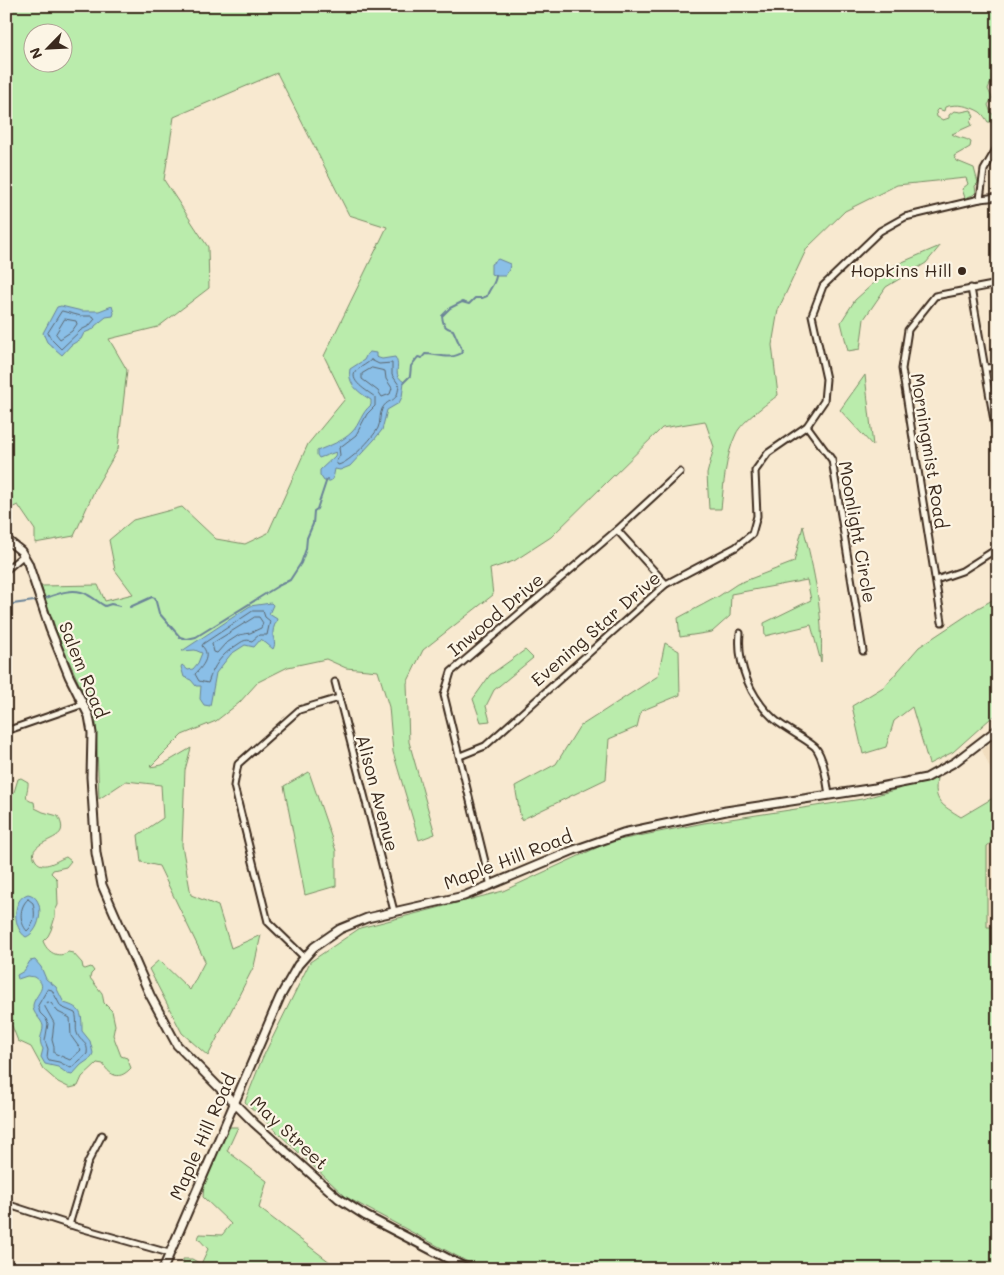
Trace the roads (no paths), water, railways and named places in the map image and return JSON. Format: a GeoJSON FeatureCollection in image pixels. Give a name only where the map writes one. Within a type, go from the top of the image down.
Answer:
{"type":"FeatureCollection","features":[{"type":"Feature","properties":{"kind":"street"},"geometry":{"type":"LineString","coordinates":[[980,199],[984,170],[998,146]]}},
{"type":"Feature","properties":{"kind":"street","name":"Evening Star Drive"},"geometry":{"type":"LineString","coordinates":[[460,756],[485,746],[666,584],[736,548],[752,534],[757,516],[755,471],[768,453],[807,426],[824,401],[826,379],[812,315],[823,286],[880,231],[905,217],[980,199],[998,197]]}},
{"type":"Feature","properties":{"kind":"street","name":"Morningmist Road"},"geometry":{"type":"LineString","coordinates":[[942,622],[902,369],[908,330],[935,296],[998,284]]}},
{"type":"Feature","properties":{"kind":"street"},"geometry":{"type":"LineString","coordinates":[[972,288],[998,444]]}},
{"type":"Feature","properties":{"kind":"street"},"geometry":{"type":"LineString","coordinates":[[986,368],[998,366]]}},
{"type":"Feature","properties":{"kind":"street","name":"Moonlight Circle"},"geometry":{"type":"LineString","coordinates":[[807,426],[832,460],[864,650]]}},
{"type":"Feature","properties":{"kind":"street","name":"Inwood Drive"},"geometry":{"type":"LineString","coordinates":[[491,886],[444,695],[450,672],[617,530],[680,472]]}},
{"type":"Feature","properties":{"kind":"street"},"geometry":{"type":"LineString","coordinates":[[617,530],[666,584]]}},
{"type":"Feature","properties":{"kind":"street","name":"Salem Road"},"geometry":{"type":"LineString","coordinates":[[6,539],[18,547],[24,555],[50,629],[69,676],[89,716],[92,733],[91,776],[94,826]]}},
{"type":"Feature","properties":{"kind":"street"},"geometry":{"type":"LineString","coordinates":[[936,580],[962,571],[998,548]]}},
{"type":"Feature","properties":{"kind":"street"},"geometry":{"type":"LineString","coordinates":[[6,570],[24,555]]}},
{"type":"Feature","properties":{"kind":"street"},"geometry":{"type":"LineString","coordinates":[[740,633],[738,649],[742,668],[748,683],[758,700],[774,718],[816,748],[824,766],[829,795]]}},
{"type":"Feature","properties":{"kind":"street","name":"Alison Avenue"},"geometry":{"type":"LineString","coordinates":[[335,682],[394,911]]}},
{"type":"Feature","properties":{"kind":"street"},"geometry":{"type":"LineString","coordinates":[[304,957],[268,922],[234,786],[238,764],[299,710],[339,698]]}},
{"type":"Feature","properties":{"kind":"street"},"geometry":{"type":"LineString","coordinates":[[6,730],[84,704]]}},
{"type":"Feature","properties":{"kind":"street","name":"Maple Hill Road"},"geometry":{"type":"LineString","coordinates":[[163,1269],[234,1102],[291,975],[304,957],[340,929],[367,918],[464,896],[574,850],[623,833],[726,811],[875,788],[926,778],[955,762],[998,729]]}},
{"type":"Feature","properties":{"kind":"street","name":"May Street"},"geometry":{"type":"LineString","coordinates":[[94,826],[96,853],[102,886],[165,1024],[181,1050],[273,1141],[338,1198],[353,1208],[468,1269]]}},
{"type":"Feature","properties":{"kind":"street"},"geometry":{"type":"LineString","coordinates":[[69,1225],[88,1162],[102,1135]]}},
{"type":"Feature","properties":{"kind":"street"},"geometry":{"type":"LineString","coordinates":[[6,1204],[69,1225],[170,1253]]}},
{"type":"Feature","properties":{"kind":"water"},"geometry":{"type":"Polygon","coordinates":[[[498,259],[510,264],[505,276],[491,274],[491,264],[498,259]]]}},
{"type":"Feature","properties":{"kind":"water"},"geometry":{"type":"Polygon","coordinates":[[[61,306],[82,311],[99,311],[112,306],[114,313],[113,316],[106,317],[94,329],[84,333],[81,339],[71,345],[62,355],[47,342],[43,333],[57,307],[61,306]]]}},
{"type":"Feature","properties":{"kind":"water"},"geometry":{"type":"Polygon","coordinates":[[[370,352],[376,353],[376,357],[382,359],[395,357],[398,364],[398,376],[404,382],[402,397],[399,403],[387,410],[382,430],[350,466],[340,470],[335,469],[333,479],[324,481],[320,475],[320,470],[335,456],[336,452],[319,458],[317,451],[336,443],[348,435],[355,429],[365,411],[371,405],[371,400],[355,388],[350,380],[350,369],[364,360],[370,352]]]}},
{"type":"Feature","properties":{"kind":"water"},"geometry":{"type":"Polygon","coordinates":[[[271,603],[273,605],[269,614],[277,619],[273,630],[275,644],[273,649],[261,639],[254,647],[245,645],[231,654],[216,673],[210,706],[204,705],[200,699],[201,686],[196,686],[191,680],[184,677],[181,667],[182,665],[188,670],[193,669],[202,653],[195,650],[182,651],[250,606],[271,603]]]}},
{"type":"Feature","properties":{"kind":"water"},"geometry":{"type":"Polygon","coordinates":[[[28,894],[34,896],[38,901],[40,914],[36,928],[26,937],[18,928],[16,908],[22,897],[28,894]]]}},
{"type":"Feature","properties":{"kind":"water"},"geometry":{"type":"Polygon","coordinates":[[[35,960],[41,967],[46,979],[56,987],[64,1003],[78,1010],[82,1020],[82,1031],[90,1041],[93,1053],[91,1058],[72,1075],[58,1067],[45,1064],[41,1057],[43,1049],[40,1040],[43,1026],[34,1011],[33,1005],[40,991],[41,984],[35,977],[27,976],[18,979],[17,975],[24,971],[30,961],[35,960]]]}},
{"type":"Feature","properties":{"kind":"waterway"},"geometry":{"type":"LineString","coordinates":[[404,382],[410,376],[411,366],[418,357],[422,358],[425,354],[454,356],[463,352],[453,330],[445,326],[442,316],[450,308],[462,302],[469,304],[475,298],[487,296],[496,276]]}},
{"type":"Feature","properties":{"kind":"waterway"},"geometry":{"type":"LineString","coordinates":[[130,607],[152,597],[155,598],[159,613],[180,637],[187,639],[196,637],[290,580],[301,563],[306,549],[307,538],[313,524],[314,511],[317,509],[327,479]]}},
{"type":"Feature","properties":{"kind":"waterway"},"geometry":{"type":"LineString","coordinates":[[46,598],[78,591],[105,606],[111,604],[120,606]]}},
{"type":"Feature","properties":{"kind":"waterway"},"geometry":{"type":"LineString","coordinates":[[6,605],[34,601]]}},
{"type":"Feature","properties":{"kind":"place","name":"Hopkins Hill"},"geometry":{"type":"Point","coordinates":[962,271]}}]}
